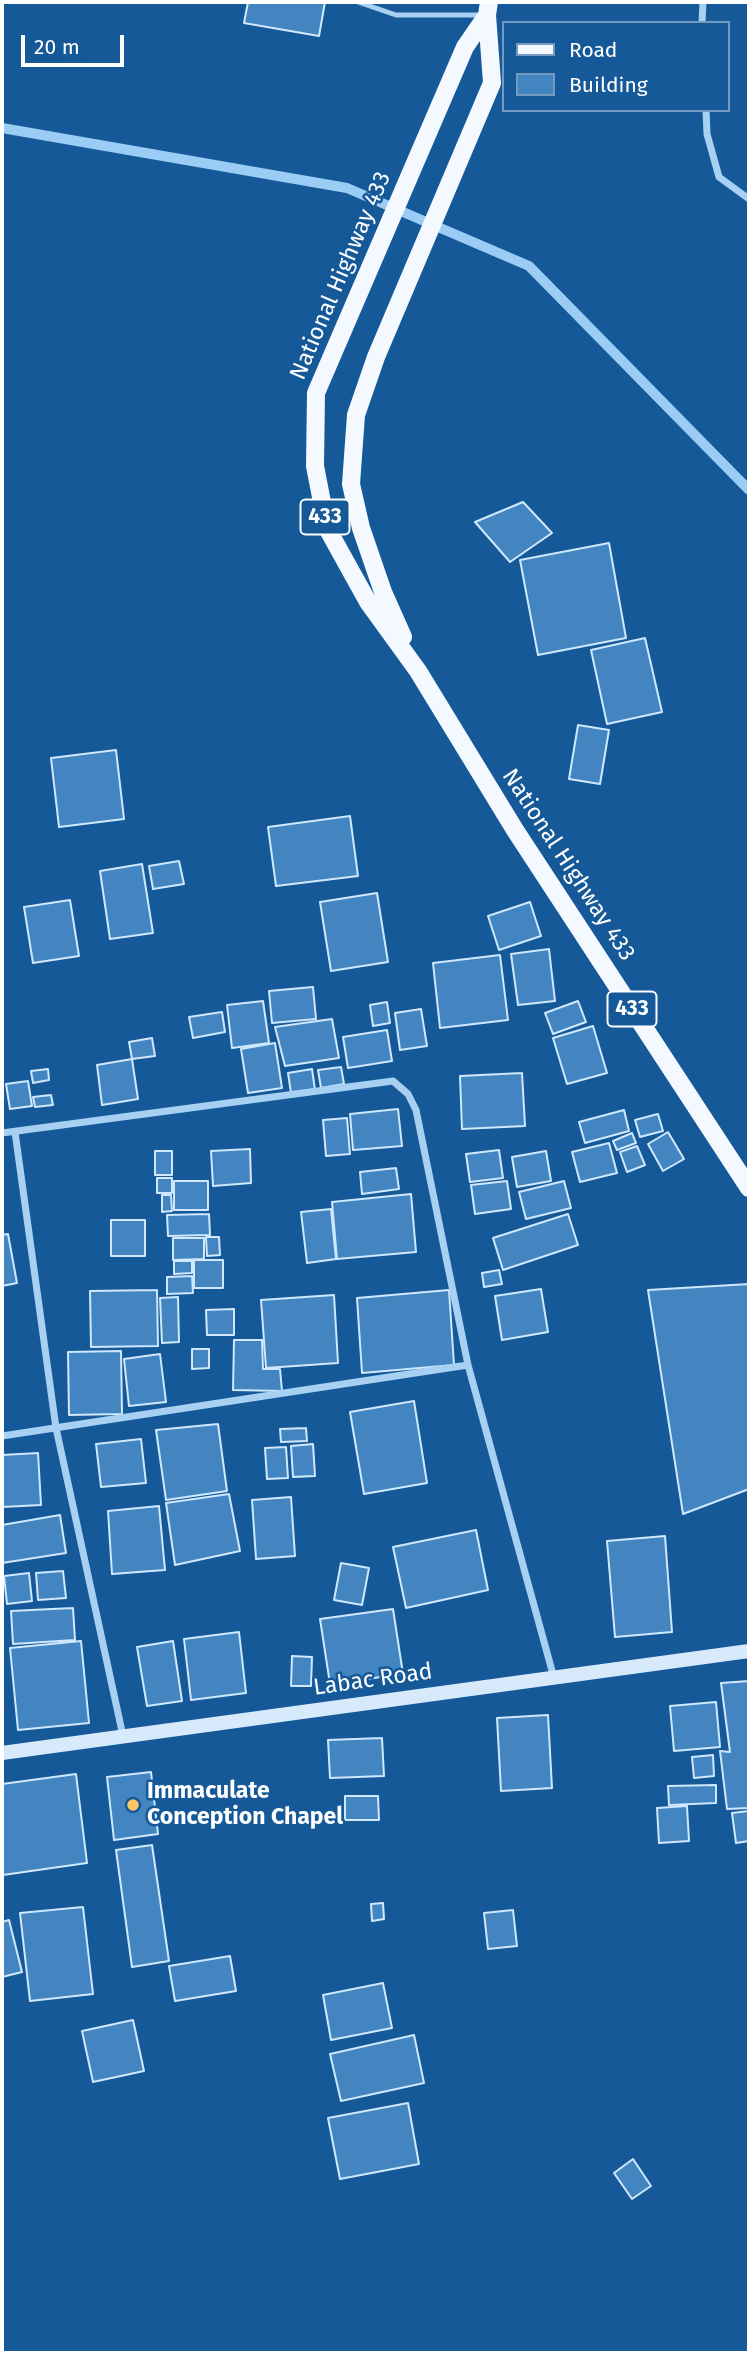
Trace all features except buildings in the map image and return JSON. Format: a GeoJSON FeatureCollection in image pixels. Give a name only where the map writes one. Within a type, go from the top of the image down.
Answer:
{"type":"FeatureCollection","features":[{"type":"Feature","properties":{"kind":"main road","name":"National Highway 433"},"geometry":{"type":"LineString","coordinates":[[488,8],[465,47],[316,393],[315,466],[327,528],[368,602],[418,671],[515,831],[749,1188]]}},
{"type":"Feature","properties":{"kind":"main road","name":"National Highway 433"},"geometry":{"type":"LineString","coordinates":[[418,671],[383,592],[361,528],[351,484],[356,415],[376,357],[492,83],[488,8]]}},
{"type":"Feature","properties":{"kind":"street"},"geometry":{"type":"LineString","coordinates":[[702,21],[703,2]]}},
{"type":"Feature","properties":{"kind":"street"},"geometry":{"type":"LineString","coordinates":[[706,112],[707,134],[719,177],[749,200]]}},
{"type":"Feature","properties":{"kind":"street"},"geometry":{"type":"LineString","coordinates":[[2,1133],[393,1080],[408,1094],[416,1110],[468,1365],[554,1678]]}},
{"type":"Feature","properties":{"kind":"street"},"geometry":{"type":"LineString","coordinates":[[15,1132],[56,1428],[123,1737]]}},
{"type":"Feature","properties":{"kind":"street"},"geometry":{"type":"LineString","coordinates":[[2,1436],[468,1365]]}},
{"type":"Feature","properties":{"kind":"street","name":"Labac Road"},"geometry":{"type":"LineString","coordinates":[[2,1753],[749,1651]]}},
{"type":"Feature","properties":{"kind":"lane"},"geometry":{"type":"LineString","coordinates":[[358,2],[396,15],[488,8]]}},
{"type":"Feature","properties":{"kind":"waterway"},"geometry":{"type":"LineString","coordinates":[[2,128],[347,188],[529,266],[749,490]]}},
{"type":"Feature","properties":{"kind":"place","name":"Immaculate Conception Chapel"},"geometry":{"type":"Point","coordinates":[133,1805]}}]}
